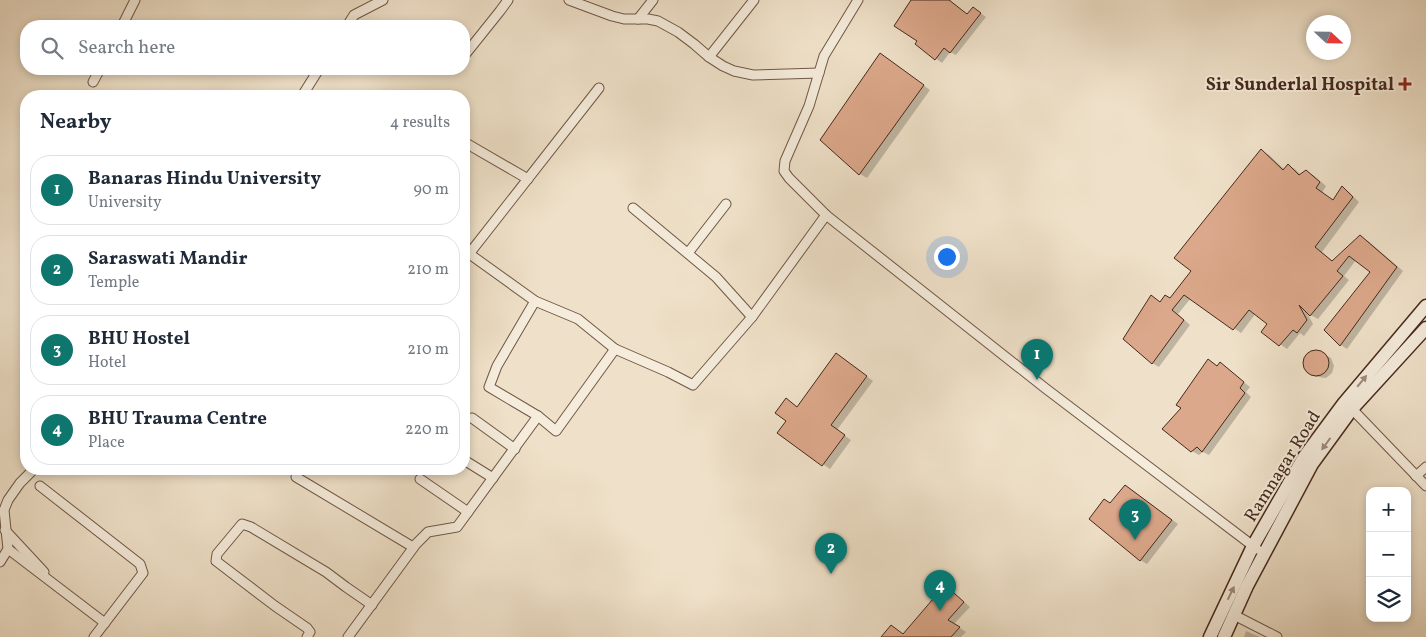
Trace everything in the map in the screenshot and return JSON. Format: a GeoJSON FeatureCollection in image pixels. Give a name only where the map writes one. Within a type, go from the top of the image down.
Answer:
{"type":"FeatureCollection","features":[{"type":"Feature","properties":{"kind":"main road","name":"Ramnagar Road"},"geometry":{"type":"LineString","coordinates":[[1348,406],[1426,306]]}},
{"type":"Feature","properties":{"kind":"main road"},"geometry":{"type":"LineString","coordinates":[[1224,637],[1247,586],[1258,550],[1348,406],[1426,328]]}},
{"type":"Feature","properties":{"kind":"main road","name":"Ramnagar Road"},"geometry":{"type":"LineString","coordinates":[[1210,637],[1258,550]]}},
{"type":"Feature","properties":{"kind":"street"},"geometry":{"type":"LineString","coordinates":[[125,20],[135,0]]}},
{"type":"Feature","properties":{"kind":"street"},"geometry":{"type":"LineString","coordinates":[[351,20],[354,15],[382,0]]}},
{"type":"Feature","properties":{"kind":"street"},"geometry":{"type":"LineString","coordinates":[[470,48],[508,0]]}},
{"type":"Feature","properties":{"kind":"street"},"geometry":{"type":"LineString","coordinates":[[569,0],[612,16],[653,20],[678,32],[709,58],[734,71],[753,74],[819,73]]}},
{"type":"Feature","properties":{"kind":"street"},"geometry":{"type":"LineString","coordinates":[[638,19],[653,0]]}},
{"type":"Feature","properties":{"kind":"street"},"geometry":{"type":"LineString","coordinates":[[709,58],[754,0]]}},
{"type":"Feature","properties":{"kind":"street"},"geometry":{"type":"LineString","coordinates":[[858,0],[824,56],[809,106],[784,161],[784,171],[789,178],[826,215],[1045,388],[1258,550]]}},
{"type":"Feature","properties":{"kind":"street"},"geometry":{"type":"LineString","coordinates":[[93,82],[97,75]]}},
{"type":"Feature","properties":{"kind":"street"},"geometry":{"type":"LineString","coordinates":[[306,90],[316,75]]}},
{"type":"Feature","properties":{"kind":"street"},"geometry":{"type":"LineString","coordinates":[[470,247],[528,179],[599,88]]}},
{"type":"Feature","properties":{"kind":"street"},"geometry":{"type":"LineString","coordinates":[[470,145],[528,179]]}},
{"type":"Feature","properties":{"kind":"street"},"geometry":{"type":"LineString","coordinates":[[688,253],[726,204]]}},
{"type":"Feature","properties":{"kind":"street"},"geometry":{"type":"LineString","coordinates":[[633,208],[716,277],[752,316]]}},
{"type":"Feature","properties":{"kind":"street"},"geometry":{"type":"LineString","coordinates":[[470,255],[535,300],[578,319],[615,349],[693,385],[752,316],[826,215]]}},
{"type":"Feature","properties":{"kind":"street"},"geometry":{"type":"LineString","coordinates":[[535,300],[497,366],[489,388],[538,416],[556,431],[615,349]]}},
{"type":"Feature","properties":{"kind":"street"},"geometry":{"type":"LineString","coordinates":[[1348,406],[1426,486]]}},
{"type":"Feature","properties":{"kind":"street"},"geometry":{"type":"LineString","coordinates":[[348,637],[413,547],[428,532],[457,526],[538,416]]}},
{"type":"Feature","properties":{"kind":"street"},"geometry":{"type":"LineString","coordinates":[[472,418],[514,449]]}},
{"type":"Feature","properties":{"kind":"street"},"geometry":{"type":"LineString","coordinates":[[470,464],[493,478]]}},
{"type":"Feature","properties":{"kind":"street"},"geometry":{"type":"LineString","coordinates":[[1416,476],[1426,467]]}},
{"type":"Feature","properties":{"kind":"street"},"geometry":{"type":"LineString","coordinates":[[28,475],[8,500],[4,510],[3,527],[8,549],[105,623]]}},
{"type":"Feature","properties":{"kind":"street"},"geometry":{"type":"LineString","coordinates":[[296,477],[413,547]]}},
{"type":"Feature","properties":{"kind":"street"},"geometry":{"type":"LineString","coordinates":[[420,480],[468,512]]}},
{"type":"Feature","properties":{"kind":"street"},"geometry":{"type":"LineString","coordinates":[[40,486],[140,564],[143,573],[94,637]]}},
{"type":"Feature","properties":{"kind":"street"},"geometry":{"type":"LineString","coordinates":[[308,637],[310,632],[307,628],[216,561],[217,554],[242,524],[251,527],[326,572],[372,605]]}},
{"type":"Feature","properties":{"kind":"street"},"geometry":{"type":"LineString","coordinates":[[3,527],[61,590]]}},
{"type":"Feature","properties":{"kind":"street"},"geometry":{"type":"LineString","coordinates":[[0,562],[8,549]]}},
{"type":"Feature","properties":{"kind":"street"},"geometry":{"type":"LineString","coordinates":[[1234,615],[1277,637]]}},
{"type":"Feature","properties":{"kind":"building"},"geometry":{"type":"Polygon","coordinates":[[[911,0],[949,0],[967,14],[973,7],[981,13],[950,53],[944,48],[935,60],[915,44],[917,41],[894,26],[911,0]]]}},
{"type":"Feature","properties":{"kind":"building"},"geometry":{"type":"Polygon","coordinates":[[[880,53],[924,85],[859,175],[820,140],[880,53]]]}},
{"type":"Feature","properties":{"kind":"building"},"geometry":{"type":"Polygon","coordinates":[[[1261,149],[1283,170],[1288,164],[1299,175],[1306,170],[1320,182],[1316,188],[1333,200],[1342,186],[1353,197],[1315,247],[1332,261],[1360,235],[1397,267],[1340,346],[1324,330],[1370,272],[1349,256],[1337,271],[1343,276],[1310,316],[1299,305],[1307,320],[1297,333],[1293,330],[1279,346],[1261,332],[1267,324],[1249,310],[1233,330],[1184,295],[1172,310],[1184,320],[1152,364],[1123,339],[1151,295],[1160,302],[1165,295],[1170,298],[1191,271],[1174,258],[1261,149]]]}},
{"type":"Feature","properties":{"kind":"building"},"geometry":{"type":"Polygon","coordinates":[[[1316,350],[1325,354],[1329,363],[1325,372],[1316,376],[1307,372],[1303,363],[1307,354],[1316,350]]]}},
{"type":"Feature","properties":{"kind":"building"},"geometry":{"type":"Polygon","coordinates":[[[836,353],[867,376],[831,425],[845,435],[822,466],[777,433],[786,421],[775,413],[786,398],[797,407],[836,353]]]}},
{"type":"Feature","properties":{"kind":"building"},"geometry":{"type":"Polygon","coordinates":[[[1208,359],[1217,366],[1220,362],[1244,382],[1240,388],[1245,393],[1202,452],[1197,447],[1191,452],[1162,429],[1181,408],[1176,405],[1208,359]]]}},
{"type":"Feature","properties":{"kind":"building"},"geometry":{"type":"Polygon","coordinates":[[[1125,485],[1172,520],[1140,561],[1089,519],[1104,499],[1110,503],[1125,485]]]}},
{"type":"Feature","properties":{"kind":"building"},"geometry":{"type":"Polygon","coordinates":[[[945,585],[964,602],[948,620],[960,627],[951,637],[881,637],[891,625],[903,634],[945,585]]]}},
{"type":"Feature","properties":{"kind":"place","name":"Sir Sunderlal Hospital"},"geometry":{"type":"Point","coordinates":[1405,84]}},
{"type":"Feature","properties":{"kind":"place","name":"Banaras Hindu University"},"geometry":{"type":"Point","coordinates":[1037,380]}},
{"type":"Feature","properties":{"kind":"place","name":"BHU Hostel"},"geometry":{"type":"Point","coordinates":[1135,540]}},
{"type":"Feature","properties":{"kind":"place","name":"Saraswati Mandir"},"geometry":{"type":"Point","coordinates":[831,574]}},
{"type":"Feature","properties":{"kind":"place","name":"BHU Trauma Centre"},"geometry":{"type":"Point","coordinates":[940,611]}}]}
